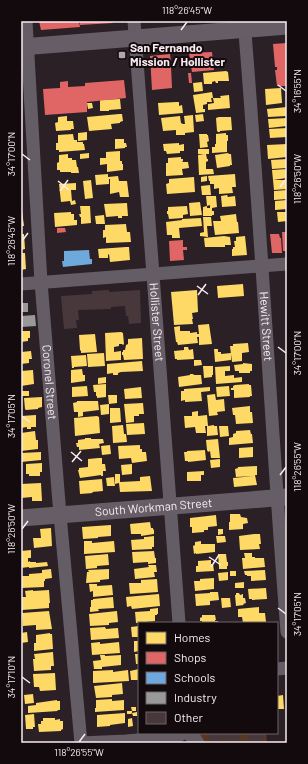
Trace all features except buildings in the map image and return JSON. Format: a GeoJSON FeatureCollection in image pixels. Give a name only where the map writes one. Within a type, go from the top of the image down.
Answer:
{"type":"FeatureCollection","features":[{"type":"Feature","properties":{"kind":"main road"},"geometry":{"type":"LineString","coordinates":[[25,47],[135,39],[244,25],[287,26]]}},
{"type":"Feature","properties":{"kind":"main road","name":"South Workman Street"},"geometry":{"type":"LineString","coordinates":[[21,518],[282,498]]}},
{"type":"Feature","properties":{"kind":"street","name":"Coronel Street"},"geometry":{"type":"LineString","coordinates":[[26,21],[25,47],[42,282],[60,515],[81,743]]}},
{"type":"Feature","properties":{"kind":"street","name":"Hollister Street"},"geometry":{"type":"LineString","coordinates":[[134,21],[179,622]]}},
{"type":"Feature","properties":{"kind":"street","name":"Hewitt Street"},"geometry":{"type":"LineString","coordinates":[[244,25],[262,266],[282,498],[287,632]]}},
{"type":"Feature","properties":{"kind":"street"},"geometry":{"type":"LineString","coordinates":[[21,284],[287,264]]}},
{"type":"Feature","properties":{"kind":"street"},"geometry":{"type":"LineString","coordinates":[[81,743],[126,742],[176,736],[181,734]]}},
{"type":"Feature","properties":{"kind":"street"},"geometry":{"type":"LineString","coordinates":[[188,734],[198,743]]}},
{"type":"Feature","properties":{"kind":"shaded area"},"geometry":{"type":"Polygon","coordinates":[[[194,734],[266,734],[267,742],[287,741],[287,743],[189,743],[194,734]]]}},
{"type":"Feature","properties":{"kind":"place","name":"San Fernando Mission / Hollister"},"geometry":{"type":"Point","coordinates":[122,55]}}]}
